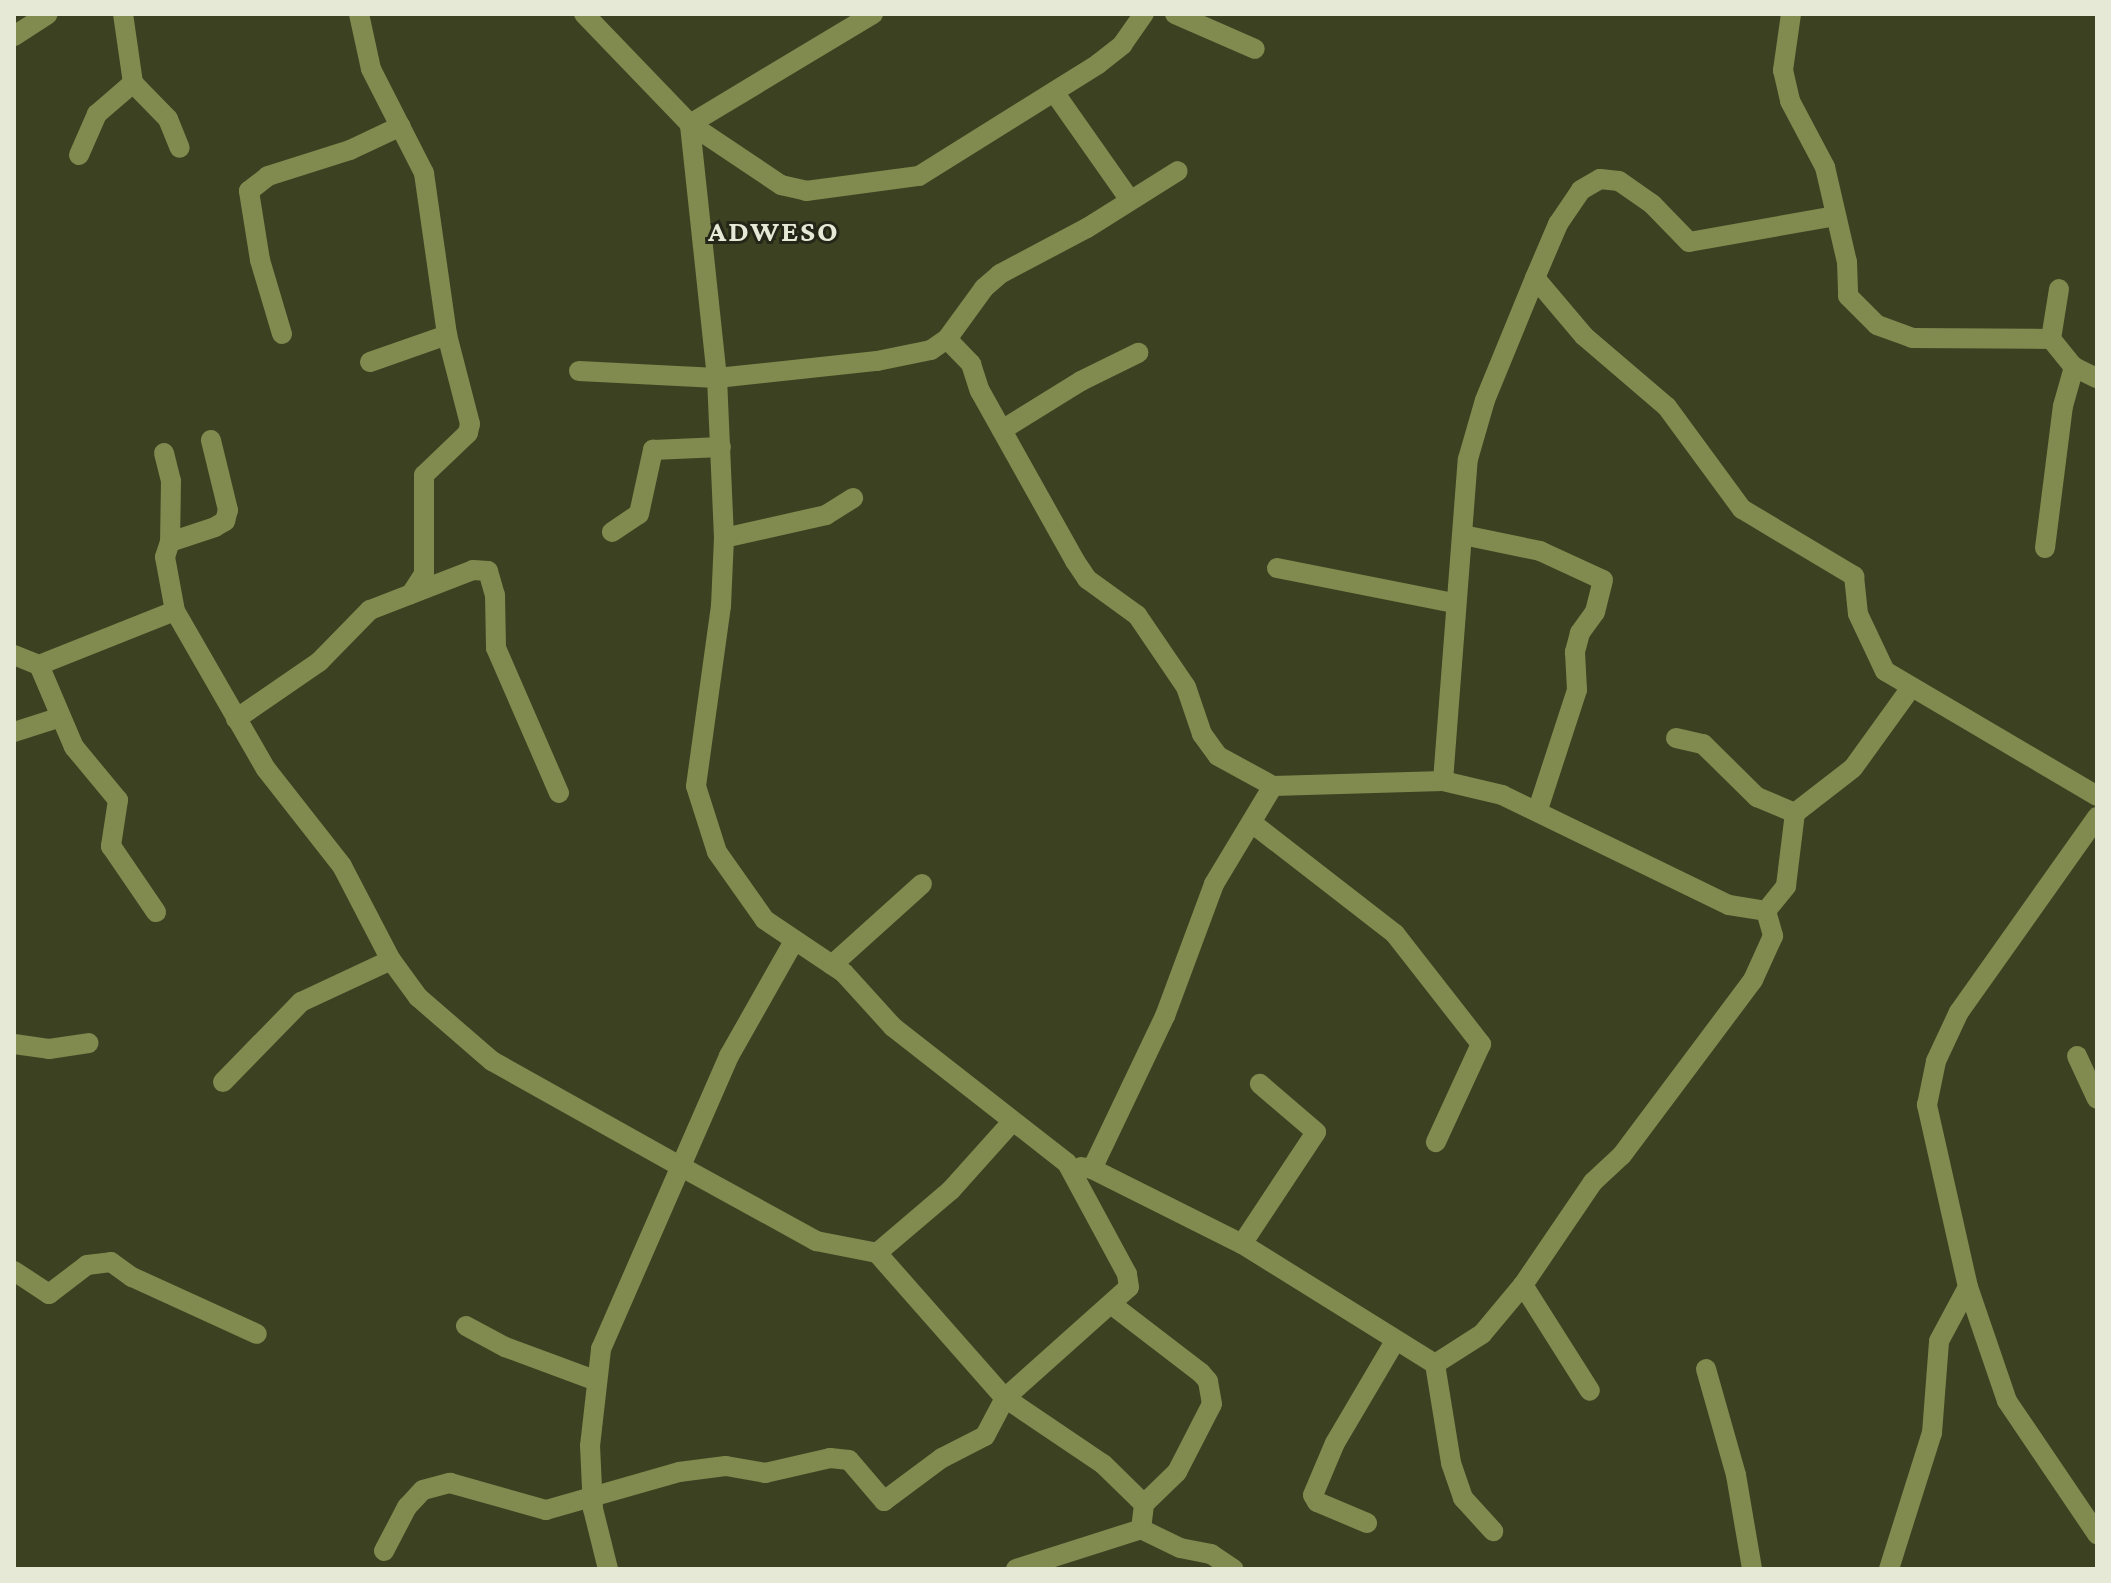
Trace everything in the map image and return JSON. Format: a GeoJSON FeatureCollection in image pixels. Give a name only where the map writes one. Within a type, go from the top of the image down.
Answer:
{"type":"FeatureCollection","features":[{"type":"Feature","properties":{"kind":"street"},"geometry":{"type":"LineString","coordinates":[[14,36],[48,14]]}},
{"type":"Feature","properties":{"kind":"street"},"geometry":{"type":"LineString","coordinates":[[123,14],[133,83],[168,119],[180,148]]}},
{"type":"Feature","properties":{"kind":"street"},"geometry":{"type":"LineString","coordinates":[[359,14],[371,69],[424,173],[447,335],[470,424],[463,439],[424,475],[424,574],[411,594]]}},
{"type":"Feature","properties":{"kind":"street"},"geometry":{"type":"LineString","coordinates":[[584,14],[690,124],[781,185],[806,191],[919,176],[1054,92],[1122,45],[1144,14]]}},
{"type":"Feature","properties":{"kind":"street"},"geometry":{"type":"LineString","coordinates":[[690,124],[873,14]]}},
{"type":"Feature","properties":{"kind":"street"},"geometry":{"type":"LineString","coordinates":[[1175,14],[1255,49]]}},
{"type":"Feature","properties":{"kind":"street"},"geometry":{"type":"LineString","coordinates":[[1791,14],[1783,70],[1790,101],[1825,167],[1847,262],[1848,296],[1877,325],[1912,338],[2051,339]]}},
{"type":"Feature","properties":{"kind":"street"},"geometry":{"type":"LineString","coordinates":[[79,155],[97,114],[133,83]]}},
{"type":"Feature","properties":{"kind":"street"},"geometry":{"type":"LineString","coordinates":[[1054,92],[1130,200]]}},
{"type":"Feature","properties":{"kind":"street"},"geometry":{"type":"LineString","coordinates":[[690,124],[717,378],[721,447],[724,538],[721,606],[696,786],[717,852],[765,920],[793,943],[832,965],[893,1027],[1067,1163],[1092,1169],[1242,1244],[1435,1364]]}},
{"type":"Feature","properties":{"kind":"street"},"geometry":{"type":"LineString","coordinates":[[282,334],[260,260],[249,191],[268,176],[350,150],[401,126]]}},
{"type":"Feature","properties":{"kind":"street"},"geometry":{"type":"LineString","coordinates":[[579,371],[717,378],[877,361],[931,350],[960,328],[984,288],[1000,274],[1178,171]]}},
{"type":"Feature","properties":{"kind":"street"},"geometry":{"type":"LineString","coordinates":[[1443,781],[1454,603],[1468,459],[1480,415],[1535,278],[1558,224],[1581,190],[1600,179],[1619,181],[1652,204],[1689,242],[1835,216]]}},
{"type":"Feature","properties":{"kind":"street"},"geometry":{"type":"LineString","coordinates":[[1535,278],[1584,336],[1667,407],[1742,509],[1854,576],[1858,614],[1879,663],[1910,689],[2097,796]]}},
{"type":"Feature","properties":{"kind":"street"},"geometry":{"type":"LineString","coordinates":[[2059,289],[2051,339],[2074,367],[2097,378]]}},
{"type":"Feature","properties":{"kind":"street"},"geometry":{"type":"LineString","coordinates":[[370,362],[447,335]]}},
{"type":"Feature","properties":{"kind":"street"},"geometry":{"type":"LineString","coordinates":[[947,339],[971,364],[1002,430],[1087,579],[1123,600],[1165,653],[1186,687],[1208,747],[1273,786],[1443,781],[1538,809],[1729,905],[1766,911]]}},
{"type":"Feature","properties":{"kind":"street"},"geometry":{"type":"LineString","coordinates":[[1002,430],[1138,353]]}},
{"type":"Feature","properties":{"kind":"street"},"geometry":{"type":"LineString","coordinates":[[2045,548],[2063,406],[2074,367]]}},
{"type":"Feature","properties":{"kind":"street"},"geometry":{"type":"LineString","coordinates":[[170,542],[225,521],[228,510],[211,440]]}},
{"type":"Feature","properties":{"kind":"street"},"geometry":{"type":"LineString","coordinates":[[612,532],[639,514],[653,450],[721,447]]}},
{"type":"Feature","properties":{"kind":"street"},"geometry":{"type":"LineString","coordinates":[[164,453],[171,481],[170,542],[165,557],[175,611],[266,769],[342,866],[391,960],[418,997],[492,1061],[678,1165],[816,1241],[877,1253],[1005,1398],[1095,1457],[1144,1504]]}},
{"type":"Feature","properties":{"kind":"street"},"geometry":{"type":"LineString","coordinates":[[724,538],[826,515],[853,498]]}},
{"type":"Feature","properties":{"kind":"street"},"geometry":{"type":"LineString","coordinates":[[1463,535],[1540,551],[1603,580],[1595,612],[1580,633],[1575,652],[1577,690],[1538,809]]}},
{"type":"Feature","properties":{"kind":"street"},"geometry":{"type":"LineString","coordinates":[[1277,568],[1454,603]]}},
{"type":"Feature","properties":{"kind":"street"},"geometry":{"type":"LineString","coordinates":[[236,719],[319,662],[370,610],[473,570],[488,571],[495,595],[496,648],[559,793]]}},
{"type":"Feature","properties":{"kind":"street"},"geometry":{"type":"LineString","coordinates":[[14,655],[39,665],[175,611]]}},
{"type":"Feature","properties":{"kind":"street"},"geometry":{"type":"LineString","coordinates":[[39,665],[58,718],[118,800],[111,846],[156,912]]}},
{"type":"Feature","properties":{"kind":"street"},"geometry":{"type":"LineString","coordinates":[[1766,911],[1786,886],[1795,813],[1853,768],[1910,689]]}},
{"type":"Feature","properties":{"kind":"street"},"geometry":{"type":"LineString","coordinates":[[14,732],[58,718]]}},
{"type":"Feature","properties":{"kind":"street"},"geometry":{"type":"LineString","coordinates":[[1676,738],[1703,744],[1757,797],[1795,813]]}},
{"type":"Feature","properties":{"kind":"street"},"geometry":{"type":"LineString","coordinates":[[1092,1169],[1165,1016],[1214,884],[1273,786]]}},
{"type":"Feature","properties":{"kind":"street"},"geometry":{"type":"LineString","coordinates":[[2097,817],[1959,1012],[1936,1061],[1927,1105],[1968,1287],[2007,1401],[2097,1534]]}},
{"type":"Feature","properties":{"kind":"street"},"geometry":{"type":"LineString","coordinates":[[1252,823],[1395,934],[1481,1044],[1436,1142]]}},
{"type":"Feature","properties":{"kind":"street"},"geometry":{"type":"LineString","coordinates":[[832,965],[922,884]]}},
{"type":"Feature","properties":{"kind":"street"},"geometry":{"type":"LineString","coordinates":[[1435,1364],[1482,1334],[1523,1285],[1593,1182],[1622,1155],[1753,980],[1773,936],[1766,911]]}},
{"type":"Feature","properties":{"kind":"street"},"geometry":{"type":"LineString","coordinates":[[608,1569],[592,1500],[590,1446],[601,1349],[623,1289],[729,1056],[793,943]]}},
{"type":"Feature","properties":{"kind":"street"},"geometry":{"type":"LineString","coordinates":[[223,1082],[301,1002],[391,960]]}},
{"type":"Feature","properties":{"kind":"street"},"geometry":{"type":"LineString","coordinates":[[14,1044],[49,1049],[89,1043]]}},
{"type":"Feature","properties":{"kind":"street"},"geometry":{"type":"LineString","coordinates":[[2077,1056],[2097,1099]]}},
{"type":"Feature","properties":{"kind":"street"},"geometry":{"type":"LineString","coordinates":[[1242,1244],[1316,1132],[1260,1084]]}},
{"type":"Feature","properties":{"kind":"street"},"geometry":{"type":"LineString","coordinates":[[877,1253],[951,1190],[1012,1122]]}},
{"type":"Feature","properties":{"kind":"street"},"geometry":{"type":"LineString","coordinates":[[384,1551],[407,1507],[423,1490],[450,1483],[546,1510],[592,1500],[679,1472],[726,1466],[765,1473],[830,1458],[849,1460],[884,1501],[942,1458],[985,1436],[1005,1398],[1129,1287],[1127,1274],[1067,1163]]}},
{"type":"Feature","properties":{"kind":"street"},"geometry":{"type":"LineString","coordinates":[[14,1271],[49,1294],[87,1265],[111,1262],[132,1277],[257,1334]]}},
{"type":"Feature","properties":{"kind":"street"},"geometry":{"type":"LineString","coordinates":[[1523,1285],[1590,1391]]}},
{"type":"Feature","properties":{"kind":"street"},"geometry":{"type":"LineString","coordinates":[[1889,1569],[1932,1433],[1939,1341],[1968,1287]]}},
{"type":"Feature","properties":{"kind":"street"},"geometry":{"type":"LineString","coordinates":[[1111,1304],[1201,1373],[1211,1390],[1212,1404],[1177,1472],[1144,1504],[1141,1529]]}},
{"type":"Feature","properties":{"kind":"street"},"geometry":{"type":"LineString","coordinates":[[466,1326],[505,1347],[597,1381]]}},
{"type":"Feature","properties":{"kind":"street"},"geometry":{"type":"LineString","coordinates":[[1367,1523],[1317,1502],[1313,1495],[1335,1443],[1395,1341]]}},
{"type":"Feature","properties":{"kind":"street"},"geometry":{"type":"LineString","coordinates":[[1435,1364],[1451,1463],[1463,1498],[1493,1531]]}},
{"type":"Feature","properties":{"kind":"street"},"geometry":{"type":"LineString","coordinates":[[1706,1369],[1736,1475],[1752,1569]]}},
{"type":"Feature","properties":{"kind":"street"},"geometry":{"type":"LineString","coordinates":[[1016,1569],[1141,1529],[1180,1548],[1211,1554],[1233,1569]]}},
{"type":"Feature","properties":{"kind":"district","name":"ADWESO"},"geometry":{"type":"Point","coordinates":[774,231]}}]}
